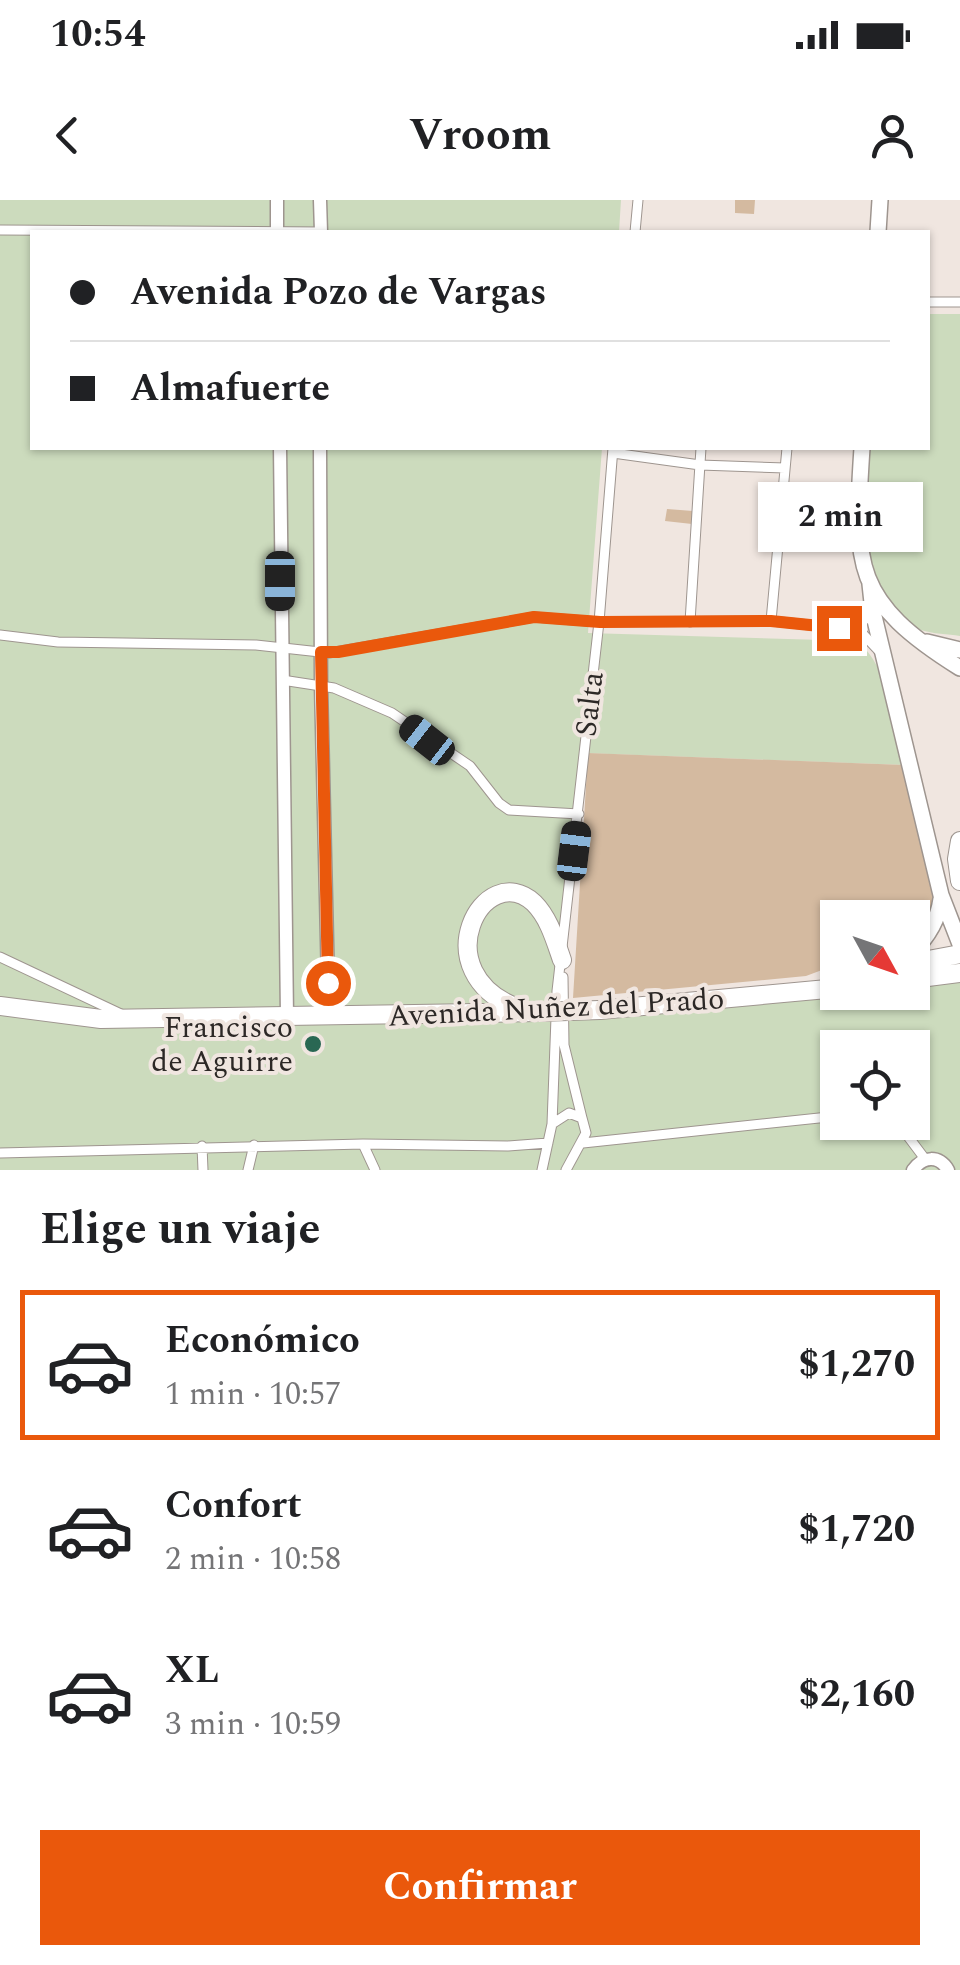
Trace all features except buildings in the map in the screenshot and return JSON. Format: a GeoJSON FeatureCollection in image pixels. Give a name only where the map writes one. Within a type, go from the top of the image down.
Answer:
{"type":"FeatureCollection","features":[{"type":"Feature","properties":{"kind":"highway"},"geometry":{"type":"LineString","coordinates":[[960,841],[960,881]]}},
{"type":"Feature","properties":{"kind":"highway"},"geometry":{"type":"LineString","coordinates":[[534,1012],[486,991],[470,966],[468,942],[478,911],[494,896],[525,897],[548,924],[562,960]]}},
{"type":"Feature","properties":{"kind":"highway"},"geometry":{"type":"LineString","coordinates":[[930,960],[960,954]]}},
{"type":"Feature","properties":{"kind":"highway"},"geometry":{"type":"LineString","coordinates":[[930,977],[960,973]]}},
{"type":"Feature","properties":{"kind":"highway","name":"Avenida Nuñez del Prado"},"geometry":{"type":"LineString","coordinates":[[0,1006],[101,1020],[287,1017],[600,1010],[820,990]]}},
{"type":"Feature","properties":{"kind":"main road"},"geometry":{"type":"LineString","coordinates":[[276,200],[277,230]]}},
{"type":"Feature","properties":{"kind":"main road"},"geometry":{"type":"LineString","coordinates":[[320,200],[320,230]]}},
{"type":"Feature","properties":{"kind":"main road"},"geometry":{"type":"LineString","coordinates":[[878,230],[880,200]]}},
{"type":"Feature","properties":{"kind":"main road"},"geometry":{"type":"LineString","coordinates":[[280,450],[287,1017]]}},
{"type":"Feature","properties":{"kind":"main road"},"geometry":{"type":"LineString","coordinates":[[320,450],[328,983],[334,1016]]}},
{"type":"Feature","properties":{"kind":"main road"},"geometry":{"type":"LineString","coordinates":[[862,450],[857,526],[878,610],[884,662],[941,896],[960,944]]}},
{"type":"Feature","properties":{"kind":"main road"},"geometry":{"type":"LineString","coordinates":[[878,610],[960,668]]}},
{"type":"Feature","properties":{"kind":"main road"},"geometry":{"type":"LineString","coordinates":[[918,640],[960,650]]}},
{"type":"Feature","properties":{"kind":"main road"},"geometry":{"type":"LineString","coordinates":[[930,930],[941,896]]}},
{"type":"Feature","properties":{"kind":"main road"},"geometry":{"type":"LineString","coordinates":[[913,1170],[925,1160],[944,1166],[960,1165]]}},
{"type":"Feature","properties":{"kind":"street"},"geometry":{"type":"LineString","coordinates":[[635,230],[638,200]]}},
{"type":"Feature","properties":{"kind":"street"},"geometry":{"type":"LineString","coordinates":[[0,230],[30,230]]}},
{"type":"Feature","properties":{"kind":"street"},"geometry":{"type":"LineString","coordinates":[[930,302],[960,302]]}},
{"type":"Feature","properties":{"kind":"street"},"geometry":{"type":"LineString","coordinates":[[613,450],[700,465],[785,468]]}},
{"type":"Feature","properties":{"kind":"street","name":"Salta"},"geometry":{"type":"LineString","coordinates":[[562,960],[600,622],[613,450]]}},
{"type":"Feature","properties":{"kind":"street"},"geometry":{"type":"LineString","coordinates":[[690,622],[702,450]]}},
{"type":"Feature","properties":{"kind":"street"},"geometry":{"type":"LineString","coordinates":[[771,621],[788,450]]}},
{"type":"Feature","properties":{"kind":"street"},"geometry":{"type":"LineString","coordinates":[[839,628],[862,622],[878,610]]}},
{"type":"Feature","properties":{"kind":"street"},"geometry":{"type":"LineString","coordinates":[[0,635],[58,642],[338,652],[512,618],[771,621],[839,628],[869,638],[884,662]]}},
{"type":"Feature","properties":{"kind":"street"},"geometry":{"type":"LineString","coordinates":[[282,680],[321,684],[402,720],[470,766],[499,804],[509,810],[579,814]]}},
{"type":"Feature","properties":{"kind":"street"},"geometry":{"type":"LineString","coordinates":[[0,957],[132,1019]]}},
{"type":"Feature","properties":{"kind":"street"},"geometry":{"type":"LineString","coordinates":[[562,960],[564,1045],[583,1121],[583,1143],[566,1170]]}},
{"type":"Feature","properties":{"kind":"street"},"geometry":{"type":"LineString","coordinates":[[542,1170],[552,1124],[557,991],[562,960]]}},
{"type":"Feature","properties":{"kind":"street"},"geometry":{"type":"LineString","coordinates":[[552,1124],[568,1113],[613,1142]]}},
{"type":"Feature","properties":{"kind":"street"},"geometry":{"type":"LineString","coordinates":[[583,1143],[820,1118]]}},
{"type":"Feature","properties":{"kind":"street"},"geometry":{"type":"LineString","coordinates":[[911,1140],[925,1160]]}},
{"type":"Feature","properties":{"kind":"street"},"geometry":{"type":"LineString","coordinates":[[0,1153],[363,1144],[547,1147]]}},
{"type":"Feature","properties":{"kind":"street"},"geometry":{"type":"LineString","coordinates":[[363,1144],[375,1170]]}},
{"type":"Feature","properties":{"kind":"street"},"geometry":{"type":"LineString","coordinates":[[202,1146],[202,1170]]}},
{"type":"Feature","properties":{"kind":"street"},"geometry":{"type":"LineString","coordinates":[[248,1170],[254,1146]]}},
{"type":"Feature","properties":{"kind":"green space"},"geometry":{"type":"Polygon","coordinates":[[[0,200],[621,200],[619,230],[30,230],[30,450],[602,450],[588,633],[857,641],[884,682],[905,765],[583,753],[550,1022],[820,994],[820,1010],[930,1010],[930,983],[960,980],[960,1170],[0,1170],[0,200]]]}},
{"type":"Feature","properties":{"kind":"green space"},"geometry":{"type":"Polygon","coordinates":[[[930,314],[960,314],[960,636],[921,630],[899,617],[884,598],[869,550],[870,450],[930,450],[930,314]]]}},
{"type":"Feature","properties":{"kind":"place","name":"Francisco de Aguirre"},"geometry":{"type":"Point","coordinates":[313,1044]}},
{"type":"Feature","properties":{"kind":"route"},"geometry":{"type":"LineString","coordinates":[[328,983],[321,652],[512,618],[771,621],[839,628]]}}]}
